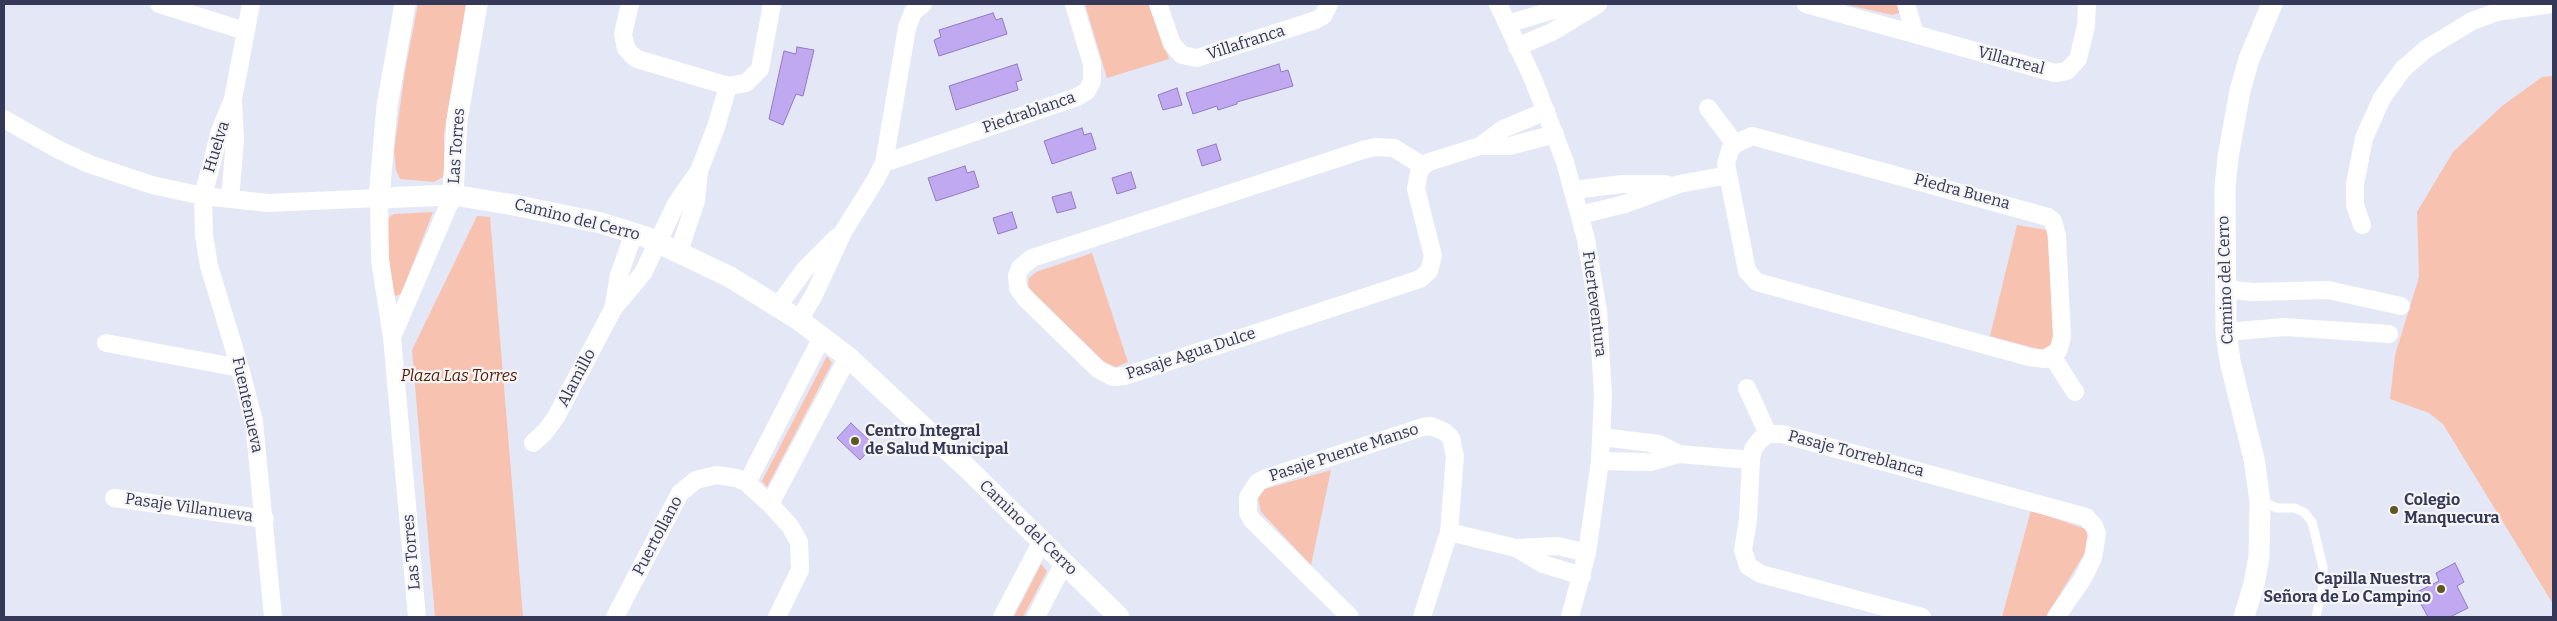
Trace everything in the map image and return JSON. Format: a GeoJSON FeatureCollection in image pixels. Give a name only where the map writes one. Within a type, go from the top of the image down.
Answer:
{"type":"FeatureCollection","features":[{"type":"Feature","properties":{"kind":"street"},"geometry":{"type":"LineString","coordinates":[[159,4],[245,31]]}},
{"type":"Feature","properties":{"kind":"street","name":"Huelva"},"geometry":{"type":"LineString","coordinates":[[203,196],[220,131],[233,99],[250,4]]}},
{"type":"Feature","properties":{"kind":"street","name":"Las Torres"},"geometry":{"type":"LineString","coordinates":[[405,4],[386,106],[379,198],[380,260],[392,337],[418,617]]}},
{"type":"Feature","properties":{"kind":"street","name":"Las Torres"},"geometry":{"type":"LineString","coordinates":[[392,337],[453,195],[457,120],[477,4]]}},
{"type":"Feature","properties":{"kind":"street"},"geometry":{"type":"LineString","coordinates":[[630,4],[623,34],[626,48],[631,54],[637,59],[728,86],[746,83],[760,68],[772,4]]}},
{"type":"Feature","properties":{"kind":"street"},"geometry":{"type":"LineString","coordinates":[[799,320],[814,295],[843,232],[884,163],[907,28],[913,12],[923,4]]}},
{"type":"Feature","properties":{"kind":"street","name":"Piedrablanca"},"geometry":{"type":"LineString","coordinates":[[884,163],[1077,97],[1087,91],[1092,82],[1092,64],[1074,4]]}},
{"type":"Feature","properties":{"kind":"street","name":"Villafranca"},"geometry":{"type":"LineString","coordinates":[[1158,4],[1172,44],[1182,54],[1196,58],[1316,20],[1323,16],[1329,4]]}},
{"type":"Feature","properties":{"kind":"street","name":"Fuerteventura"},"geometry":{"type":"LineString","coordinates":[[1498,4],[1546,111],[1574,190],[1598,311],[1603,387],[1600,461],[1587,553],[1570,617]]}},
{"type":"Feature","properties":{"kind":"street","name":"Villarreal"},"geometry":{"type":"LineString","coordinates":[[1806,4],[2061,72],[2072,68],[2078,59],[2086,26],[2087,4]]}},
{"type":"Feature","properties":{"kind":"street"},"geometry":{"type":"LineString","coordinates":[[1906,4],[1915,34]]}},
{"type":"Feature","properties":{"kind":"street","name":"Camino del Cerro"},"geometry":{"type":"LineString","coordinates":[[2244,617],[2254,584],[2259,557],[2260,501],[2254,459],[2230,361],[2226,332],[2224,289],[2225,188],[2233,126],[2249,59],[2272,4]]}},
{"type":"Feature","properties":{"kind":"street"},"geometry":{"type":"LineString","coordinates":[[2362,225],[2356,205],[2355,184],[2364,138],[2382,98],[2404,69],[2426,49],[2472,21],[2497,12],[2551,4]]}},
{"type":"Feature","properties":{"kind":"street"},"geometry":{"type":"LineString","coordinates":[[1507,24],[1557,9],[1594,5]]}},
{"type":"Feature","properties":{"kind":"street"},"geometry":{"type":"LineString","coordinates":[[1517,47],[1552,32],[1594,5]]}},
{"type":"Feature","properties":{"kind":"street"},"geometry":{"type":"LineString","coordinates":[[679,251],[696,200],[699,171],[716,127],[728,86]]}},
{"type":"Feature","properties":{"kind":"street","name":"Huelva"},"geometry":{"type":"LineString","coordinates":[[230,199],[235,140],[233,99]]}},
{"type":"Feature","properties":{"kind":"street"},"geometry":{"type":"LineString","coordinates":[[1708,108],[1735,144],[1727,157],[1728,175],[1747,271],[1756,282],[2029,357],[2045,359],[2052,356],[2075,392]]}},
{"type":"Feature","properties":{"kind":"street"},"geometry":{"type":"LineString","coordinates":[[1423,166],[1480,146],[1503,129],[1546,111]]}},
{"type":"Feature","properties":{"kind":"street","name":"Camino del Cerro"},"geometry":{"type":"LineString","coordinates":[[4,119],[57,149],[89,164],[136,181],[203,196],[293,203],[453,195],[560,214],[634,233],[659,242],[730,277],[778,306],[848,358],[1042,541],[1119,617]]}},
{"type":"Feature","properties":{"kind":"street"},"geometry":{"type":"LineString","coordinates":[[1480,146],[1510,146],[1555,134]]}},
{"type":"Feature","properties":{"kind":"street","name":"Piedra Buena"},"geometry":{"type":"LineString","coordinates":[[1735,144],[1752,136],[1761,138],[2048,217],[2053,221],[2058,236],[2062,337],[2058,351],[2052,356]]}},
{"type":"Feature","properties":{"kind":"street","name":"Pasaje Agua Dulce"},"geometry":{"type":"LineString","coordinates":[[1376,146],[1394,148],[1423,166],[1419,172],[1416,188],[1433,256],[1429,271],[1420,279],[1125,376],[1113,377],[1098,369],[1025,298],[1018,288],[1017,276],[1020,268],[1032,258],[1366,149],[1376,146]]}},
{"type":"Feature","properties":{"kind":"street","name":"Alamillo"},"geometry":{"type":"LineString","coordinates":[[533,443],[545,432],[556,416],[613,309],[643,273],[676,204],[699,171]]}},
{"type":"Feature","properties":{"kind":"street"},"geometry":{"type":"LineString","coordinates":[[1580,215],[1625,204],[1679,184],[1728,175]]}},
{"type":"Feature","properties":{"kind":"street"},"geometry":{"type":"LineString","coordinates":[[1574,190],[1622,184],[1679,184]]}},
{"type":"Feature","properties":{"kind":"street","name":"Fuentenueva"},"geometry":{"type":"LineString","coordinates":[[203,196],[205,249],[254,422],[265,519],[273,617]]}},
{"type":"Feature","properties":{"kind":"street"},"geometry":{"type":"LineString","coordinates":[[778,306],[805,269],[843,232]]}},
{"type":"Feature","properties":{"kind":"street","name":"Alamillo"},"geometry":{"type":"LineString","coordinates":[[613,309],[619,275],[634,233]]}},
{"type":"Feature","properties":{"kind":"street"},"geometry":{"type":"LineString","coordinates":[[2224,289],[2252,292],[2328,290],[2401,306]]}},
{"type":"Feature","properties":{"kind":"street"},"geometry":{"type":"LineString","coordinates":[[2226,332],[2284,327],[2389,334]]}},
{"type":"Feature","properties":{"kind":"street"},"geometry":{"type":"LineString","coordinates":[[747,483],[822,337]]}},
{"type":"Feature","properties":{"kind":"street"},"geometry":{"type":"LineString","coordinates":[[106,343],[240,368]]}},
{"type":"Feature","properties":{"kind":"street"},"geometry":{"type":"LineString","coordinates":[[770,504],[848,358]]}},
{"type":"Feature","properties":{"kind":"street"},"geometry":{"type":"LineString","coordinates":[[1748,388],[1768,434]]}},
{"type":"Feature","properties":{"kind":"street","name":"Pasaje Puente Manso"},"geometry":{"type":"LineString","coordinates":[[1350,617],[1252,520],[1248,513],[1248,497],[1258,482],[1423,427],[1438,428],[1451,438],[1454,447],[1448,532],[1422,617]]}},
{"type":"Feature","properties":{"kind":"street","name":"Pasaje Torreblanca"},"geometry":{"type":"LineString","coordinates":[[1922,617],[1760,574],[1748,566],[1743,550],[1748,520],[1751,460],[1756,445],[1768,434],[1782,434],[2086,517],[2094,526],[2097,534],[2093,558],[2082,580],[2056,617]]}},
{"type":"Feature","properties":{"kind":"street"},"geometry":{"type":"LineString","coordinates":[[1602,437],[1659,444],[1679,454]]}},
{"type":"Feature","properties":{"kind":"street"},"geometry":{"type":"LineString","coordinates":[[1600,461],[1650,462],[1679,454],[1751,460]]}},
{"type":"Feature","properties":{"kind":"street","name":"Puertollano"},"geometry":{"type":"LineString","coordinates":[[615,617],[680,494],[696,480],[716,475],[737,478],[747,483],[790,526],[801,551],[800,570],[777,617]]}},
{"type":"Feature","properties":{"kind":"street","name":"Pasaje Villanueva"},"geometry":{"type":"LineString","coordinates":[[114,498],[265,519]]}},
{"type":"Feature","properties":{"kind":"street"},"geometry":{"type":"LineString","coordinates":[[1448,532],[1516,548],[1558,546],[1587,553]]}},
{"type":"Feature","properties":{"kind":"street"},"geometry":{"type":"LineString","coordinates":[[1002,617],[1042,541]]}},
{"type":"Feature","properties":{"kind":"street"},"geometry":{"type":"LineString","coordinates":[[1516,548],[1543,564],[1582,576]]}},
{"type":"Feature","properties":{"kind":"street"},"geometry":{"type":"LineString","coordinates":[[1036,617],[1064,563]]}},
{"type":"Feature","properties":{"kind":"lane"},"geometry":{"type":"LineString","coordinates":[[2260,501],[2277,508],[2295,508],[2305,513],[2312,522],[2323,567],[2323,585],[2316,617]]}},
{"type":"Feature","properties":{"kind":"green space"},"geometry":{"type":"Polygon","coordinates":[[[418,4],[466,4],[444,134],[444,173],[443,177],[434,182],[400,179],[396,170],[394,151],[405,71],[418,4]]]}},
{"type":"Feature","properties":{"kind":"green space"},"geometry":{"type":"Polygon","coordinates":[[[1085,4],[1150,4],[1169,59],[1107,78],[1085,4]]]}},
{"type":"Feature","properties":{"kind":"green space"},"geometry":{"type":"Polygon","coordinates":[[[1844,4],[1899,4],[1899,13],[1892,15],[1844,4]]]}},
{"type":"Feature","properties":{"kind":"green space"},"geometry":{"type":"Polygon","coordinates":[[[2553,76],[2553,604],[2443,424],[2429,413],[2390,399],[2395,355],[2419,277],[2417,212],[2453,152],[2502,106],[2542,77],[2553,76]]]}},
{"type":"Feature","properties":{"kind":"green space"},"geometry":{"type":"Polygon","coordinates":[[[433,212],[401,294],[395,296],[391,289],[387,228],[389,217],[394,214],[433,212]]]}},
{"type":"Feature","properties":{"kind":"green space","name":"Plaza Las Torres"},"geometry":{"type":"Polygon","coordinates":[[[477,216],[490,217],[523,617],[435,617],[412,350],[477,216]]]}},
{"type":"Feature","properties":{"kind":"green space"},"geometry":{"type":"Polygon","coordinates":[[[2017,225],[2047,230],[2055,345],[2050,350],[2042,350],[1990,336],[2017,225]]]}},
{"type":"Feature","properties":{"kind":"green space"},"geometry":{"type":"Polygon","coordinates":[[[1092,253],[1128,362],[1116,367],[1105,363],[1028,287],[1029,278],[1036,272],[1092,253]]]}},
{"type":"Feature","properties":{"kind":"green space"},"geometry":{"type":"Polygon","coordinates":[[[827,356],[832,363],[767,487],[762,481],[827,356]]]}},
{"type":"Feature","properties":{"kind":"green space"},"geometry":{"type":"Polygon","coordinates":[[[1331,470],[1311,565],[1261,512],[1258,498],[1265,489],[1331,470]]]}},
{"type":"Feature","properties":{"kind":"green space"},"geometry":{"type":"Polygon","coordinates":[[[2031,510],[2088,530],[2089,546],[2046,617],[2002,617],[2031,510]]]}},
{"type":"Feature","properties":{"kind":"green space"},"geometry":{"type":"Polygon","coordinates":[[[1041,564],[1047,571],[1023,617],[1014,617],[1041,564]]]}},
{"type":"Feature","properties":{"kind":"building"},"geometry":{"type":"Polygon","coordinates":[[[993,13],[996,20],[1002,18],[1007,34],[939,56],[934,40],[941,37],[939,30],[993,13]]]}},
{"type":"Feature","properties":{"kind":"building"},"geometry":{"type":"Polygon","coordinates":[[[797,47],[814,50],[803,96],[796,94],[783,125],[769,119],[784,51],[796,54],[797,47]]]}},
{"type":"Feature","properties":{"kind":"building"},"geometry":{"type":"Polygon","coordinates":[[[1017,64],[1022,80],[1016,82],[1018,90],[956,110],[949,86],[1017,64]]]}},
{"type":"Feature","properties":{"kind":"building"},"geometry":{"type":"Polygon","coordinates":[[[1279,64],[1281,72],[1288,70],[1293,86],[1237,102],[1237,104],[1218,110],[1217,106],[1193,114],[1186,93],[1279,64]]]}},
{"type":"Feature","properties":{"kind":"building"},"geometry":{"type":"Polygon","coordinates":[[[1177,88],[1182,105],[1163,110],[1158,95],[1177,88]]]}},
{"type":"Feature","properties":{"kind":"building"},"geometry":{"type":"Polygon","coordinates":[[[1082,128],[1084,135],[1091,133],[1096,149],[1052,164],[1044,141],[1082,128]]]}},
{"type":"Feature","properties":{"kind":"building"},"geometry":{"type":"Polygon","coordinates":[[[1216,144],[1221,160],[1202,166],[1197,150],[1216,144]]]}},
{"type":"Feature","properties":{"kind":"building"},"geometry":{"type":"Polygon","coordinates":[[[965,166],[967,173],[974,171],[979,187],[936,201],[928,178],[965,166]]]}},
{"type":"Feature","properties":{"kind":"building"},"geometry":{"type":"Polygon","coordinates":[[[1131,172],[1136,188],[1117,194],[1112,178],[1131,172]]]}},
{"type":"Feature","properties":{"kind":"building"},"geometry":{"type":"Polygon","coordinates":[[[1071,192],[1076,208],[1057,213],[1052,197],[1071,192]]]}},
{"type":"Feature","properties":{"kind":"building"},"geometry":{"type":"Polygon","coordinates":[[[1012,212],[1017,228],[998,234],[993,218],[1012,212]]]}},
{"type":"Feature","properties":{"kind":"building","name":"Centro Integral de Salud Municipal"},"geometry":{"type":"Polygon","coordinates":[[[851,423],[874,445],[860,460],[837,438],[851,423]]]}},
{"type":"Feature","properties":{"kind":"building","name":"Capilla Nuestra Señora de Lo Campino"},"geometry":{"type":"Polygon","coordinates":[[[2455,563],[2464,582],[2457,586],[2468,608],[2450,617],[2428,617],[2415,593],[2439,581],[2436,573],[2455,563]]]}},
{"type":"Feature","properties":{"kind":"place","name":"Centro Integral de Salud Municipal"},"geometry":{"type":"Point","coordinates":[855,441]}},
{"type":"Feature","properties":{"kind":"place","name":"Colegio Manquecura"},"geometry":{"type":"Point","coordinates":[2394,510]}},
{"type":"Feature","properties":{"kind":"place","name":"Capilla Nuestra Señora de Lo Campino"},"geometry":{"type":"Point","coordinates":[2441,589]}}]}
